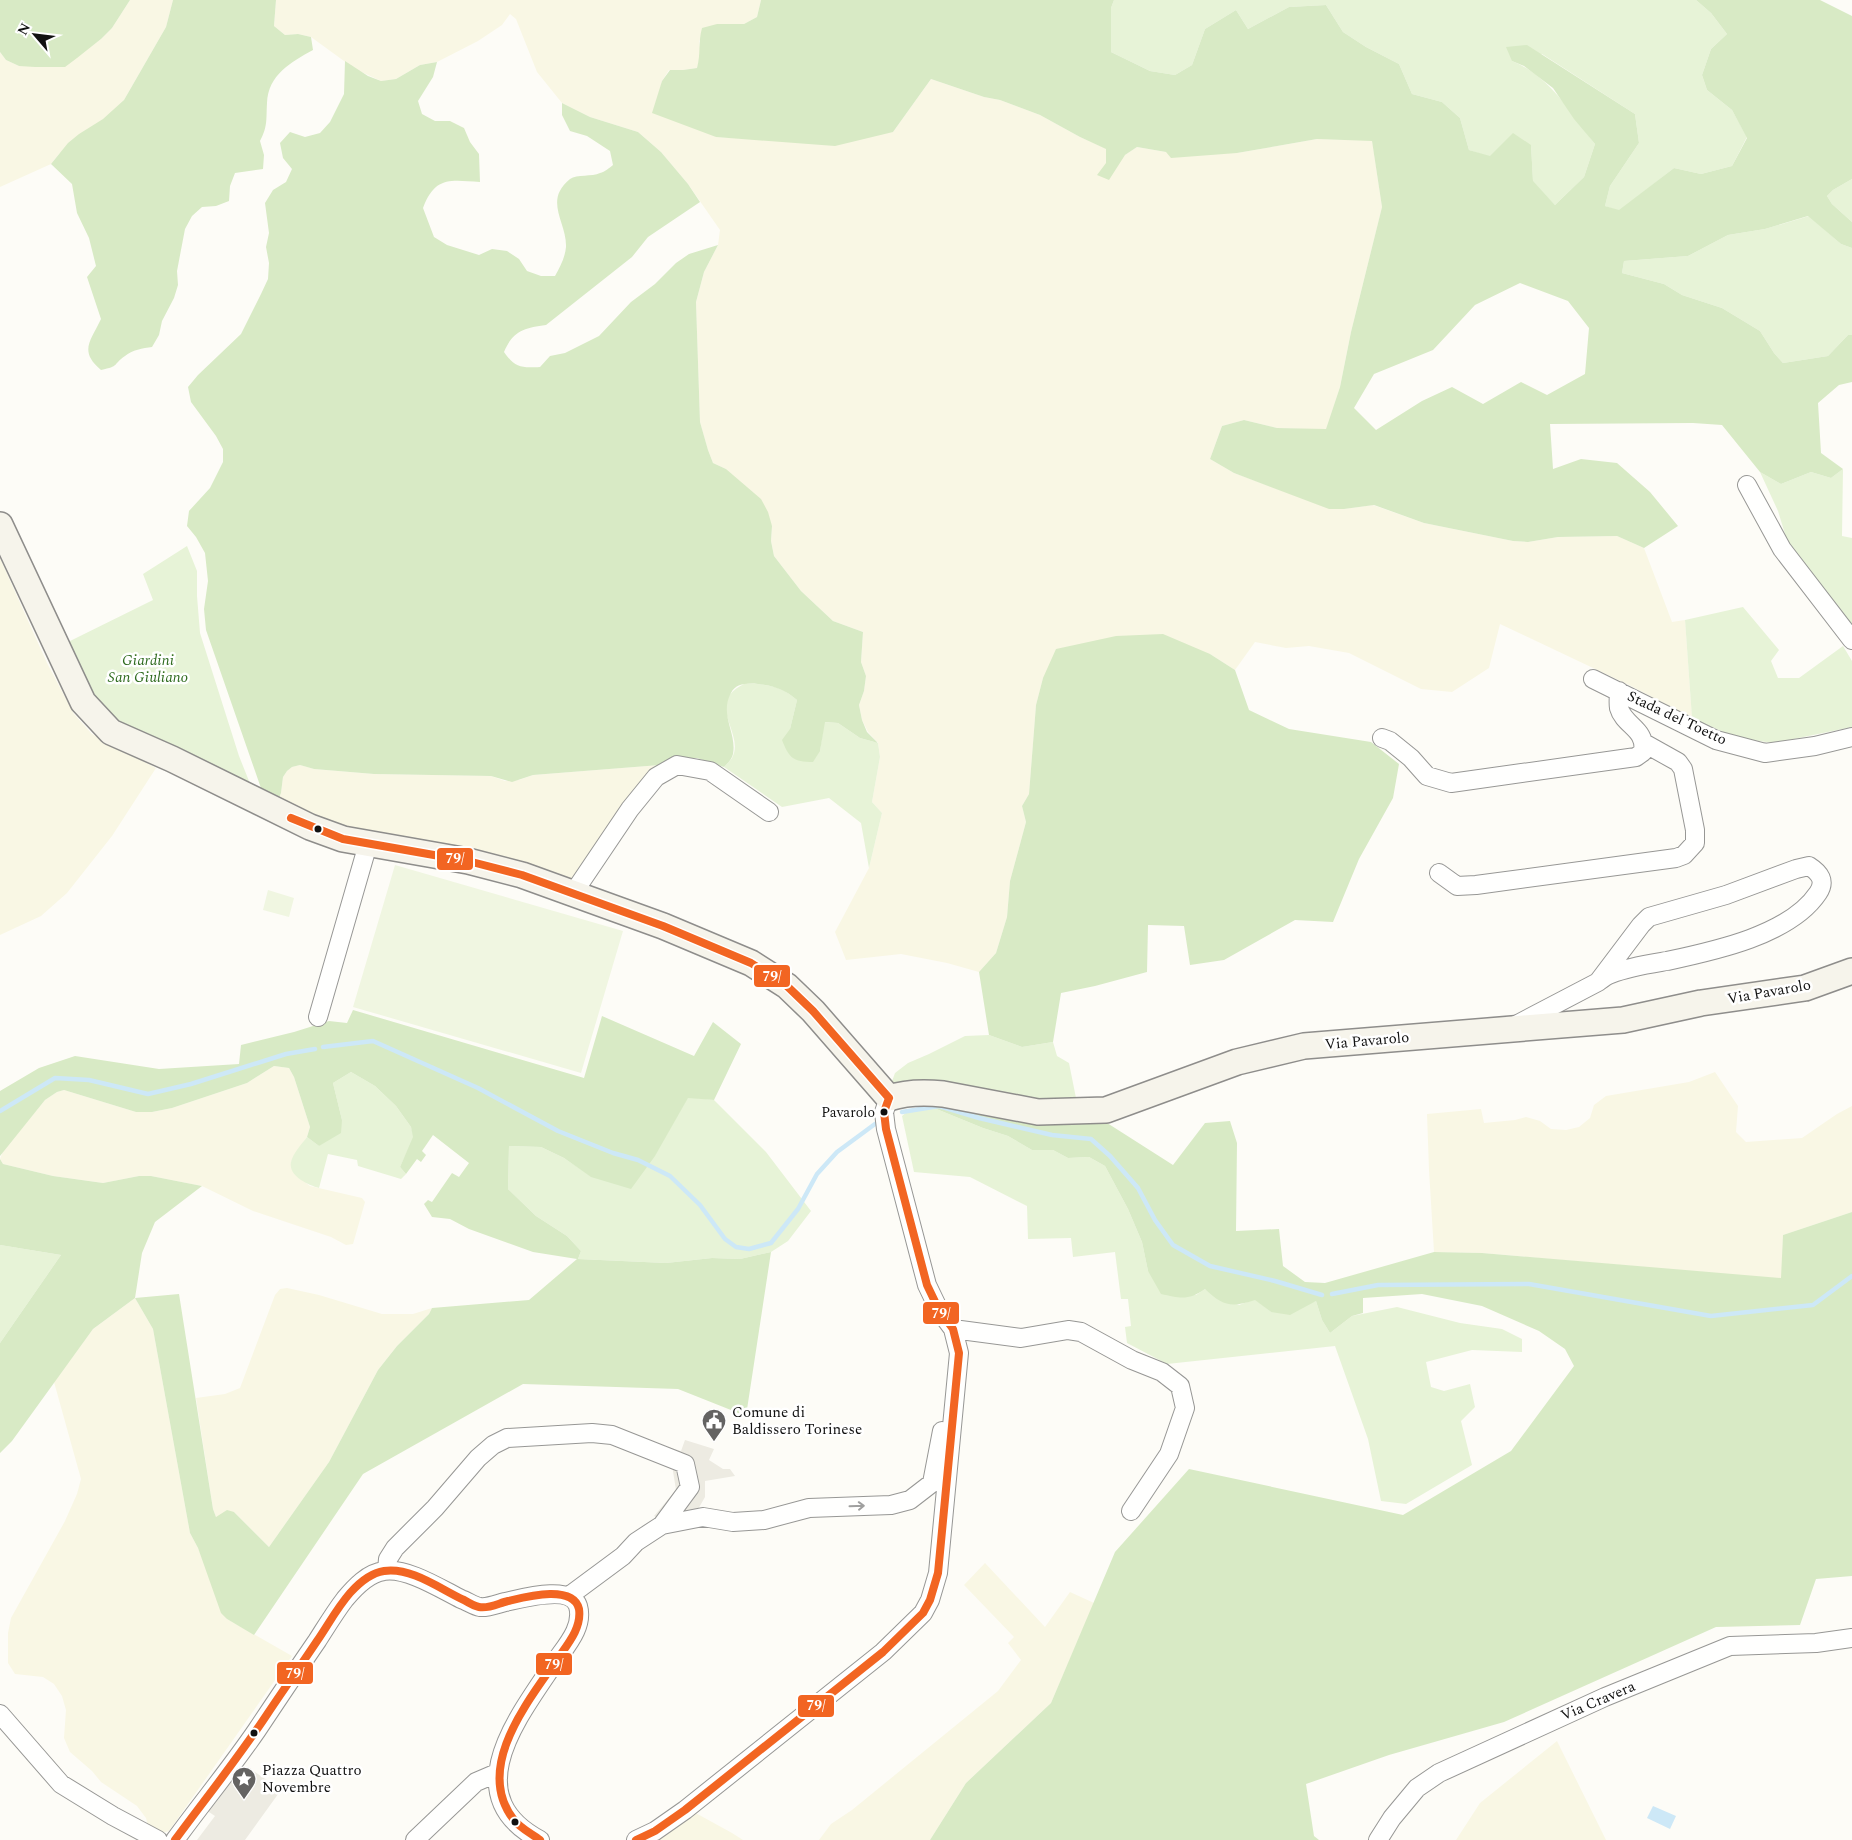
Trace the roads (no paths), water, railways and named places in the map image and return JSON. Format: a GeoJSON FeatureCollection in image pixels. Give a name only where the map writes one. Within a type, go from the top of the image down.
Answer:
{"type":"FeatureCollection","features":[{"type":"Feature","properties":{"kind":"street"},"geometry":{"type":"LineString","coordinates":[[1747,485],[1782,549],[1852,640]]}},
{"type":"Feature","properties":{"kind":"street"},"geometry":{"type":"LineString","coordinates":[[0,526],[81,697],[111,732],[318,830],[343,838],[365,854],[468,861],[522,875],[574,892],[678,932],[751,963],[787,986],[813,1011],[889,1098],[884,1112],[886,1129],[927,1285],[939,1310],[953,1329],[959,1354],[938,1573],[930,1600],[923,1613],[883,1652],[700,1798],[655,1831],[636,1840]]}},
{"type":"Feature","properties":{"kind":"street","name":"Stada del Toetto"},"geometry":{"type":"LineString","coordinates":[[1593,678],[1716,740],[1765,753],[1815,746],[1852,737]]}},
{"type":"Feature","properties":{"kind":"street"},"geometry":{"type":"LineString","coordinates":[[1382,738],[1390,741],[1427,776],[1451,783],[1636,757],[1643,752],[1644,743],[1639,733],[1620,709],[1619,691]]}},
{"type":"Feature","properties":{"kind":"street"},"geometry":{"type":"LineString","coordinates":[[1440,873],[1457,886],[1476,885],[1676,858],[1684,855],[1695,843],[1695,830],[1683,770],[1678,762],[1644,743]]}},
{"type":"Feature","properties":{"kind":"street"},"geometry":{"type":"LineString","coordinates":[[574,892],[630,809],[656,777],[677,765],[710,771],[769,812]]}},
{"type":"Feature","properties":{"kind":"street"},"geometry":{"type":"LineString","coordinates":[[318,1018],[365,854]]}},
{"type":"Feature","properties":{"kind":"street"},"geometry":{"type":"LineString","coordinates":[[1507,1030],[1598,982],[1611,974],[1694,955],[1772,930],[1803,911],[1821,889],[1823,880],[1818,872],[1809,866],[1726,895],[1649,917],[1640,925],[1598,982]]}},
{"type":"Feature","properties":{"kind":"street","name":"Via Pavarolo"},"geometry":{"type":"LineString","coordinates":[[889,1098],[912,1092],[943,1094],[1038,1112],[1106,1110],[1237,1062],[1304,1046],[1623,1020],[1701,1003],[1805,988],[1852,971]]}},
{"type":"Feature","properties":{"kind":"street"},"geometry":{"type":"LineString","coordinates":[[953,1329],[1021,1338],[1068,1330],[1081,1332],[1132,1360],[1162,1372],[1180,1386],[1185,1408],[1169,1454],[1131,1511]]}},
{"type":"Feature","properties":{"kind":"street"},"geometry":{"type":"LineString","coordinates":[[662,1525],[703,1517],[734,1522],[764,1520],[809,1508],[891,1505],[910,1500],[932,1483],[950,1374],[959,1354]]}},
{"type":"Feature","properties":{"kind":"street"},"geometry":{"type":"LineString","coordinates":[[387,1570],[388,1559],[395,1548],[435,1508],[478,1458],[493,1445],[507,1438],[592,1433],[612,1435],[685,1464],[690,1487],[662,1525],[636,1542],[623,1556],[569,1596]]}},
{"type":"Feature","properties":{"kind":"street"},"geometry":{"type":"LineString","coordinates":[[175,1840],[255,1732],[345,1600],[367,1578],[387,1570],[402,1572],[416,1577],[480,1607],[534,1596],[557,1594],[569,1596],[578,1606],[578,1618],[574,1633],[524,1708],[500,1758],[497,1773],[498,1794],[507,1813],[518,1826],[540,1840]]}},
{"type":"Feature","properties":{"kind":"street","name":"Via Cravera"},"geometry":{"type":"LineString","coordinates":[[1378,1840],[1392,1818],[1417,1788],[1439,1773],[1605,1697],[1730,1646],[1816,1643],[1852,1638]]}},
{"type":"Feature","properties":{"kind":"street"},"geometry":{"type":"LineString","coordinates":[[0,1714],[61,1784],[112,1816],[158,1840]]}},
{"type":"Feature","properties":{"kind":"street"},"geometry":{"type":"LineString","coordinates":[[415,1840],[476,1782],[497,1773]]}},
{"type":"Feature","properties":{"kind":"water"},"geometry":{"type":"Polygon","coordinates":[[[1653,1806],[1676,1816],[1670,1829],[1647,1818],[1653,1806]]]}},
{"type":"Feature","properties":{"kind":"waterway"},"geometry":{"type":"LineString","coordinates":[[323,1047],[373,1041],[478,1088],[558,1131],[613,1153],[638,1160],[670,1176],[700,1205],[725,1239],[736,1247],[749,1249],[771,1243],[798,1209],[817,1174],[837,1152],[875,1124]]}},
{"type":"Feature","properties":{"kind":"waterway"},"geometry":{"type":"LineString","coordinates":[[0,1111],[55,1078],[89,1080],[148,1094],[191,1084],[286,1054],[315,1049]]}},
{"type":"Feature","properties":{"kind":"waterway"},"geometry":{"type":"LineString","coordinates":[[902,1112],[939,1106],[979,1118],[1052,1135],[1091,1139],[1110,1156],[1138,1188],[1155,1220],[1173,1245],[1210,1266],[1275,1281],[1322,1295]]}},
{"type":"Feature","properties":{"kind":"waterway"},"geometry":{"type":"LineString","coordinates":[[1332,1294],[1378,1285],[1529,1284],[1711,1316],[1813,1305],[1852,1276]]}},
{"type":"Feature","properties":{"kind":"place","name":"Pavarolo"},"geometry":{"type":"Point","coordinates":[884,1112]}},
{"type":"Feature","properties":{"kind":"place","name":"Comune di Baldissero Torinese"},"geometry":{"type":"Point","coordinates":[714,1442]}},
{"type":"Feature","properties":{"kind":"place","name":"Piazza Quattro Novembre"},"geometry":{"type":"Point","coordinates":[244,1800]}},
{"type":"Feature","properties":{"kind":"park label","name":"Giardini San Giuliano"},"geometry":{"type":"Point","coordinates":[148,668]}}]}
